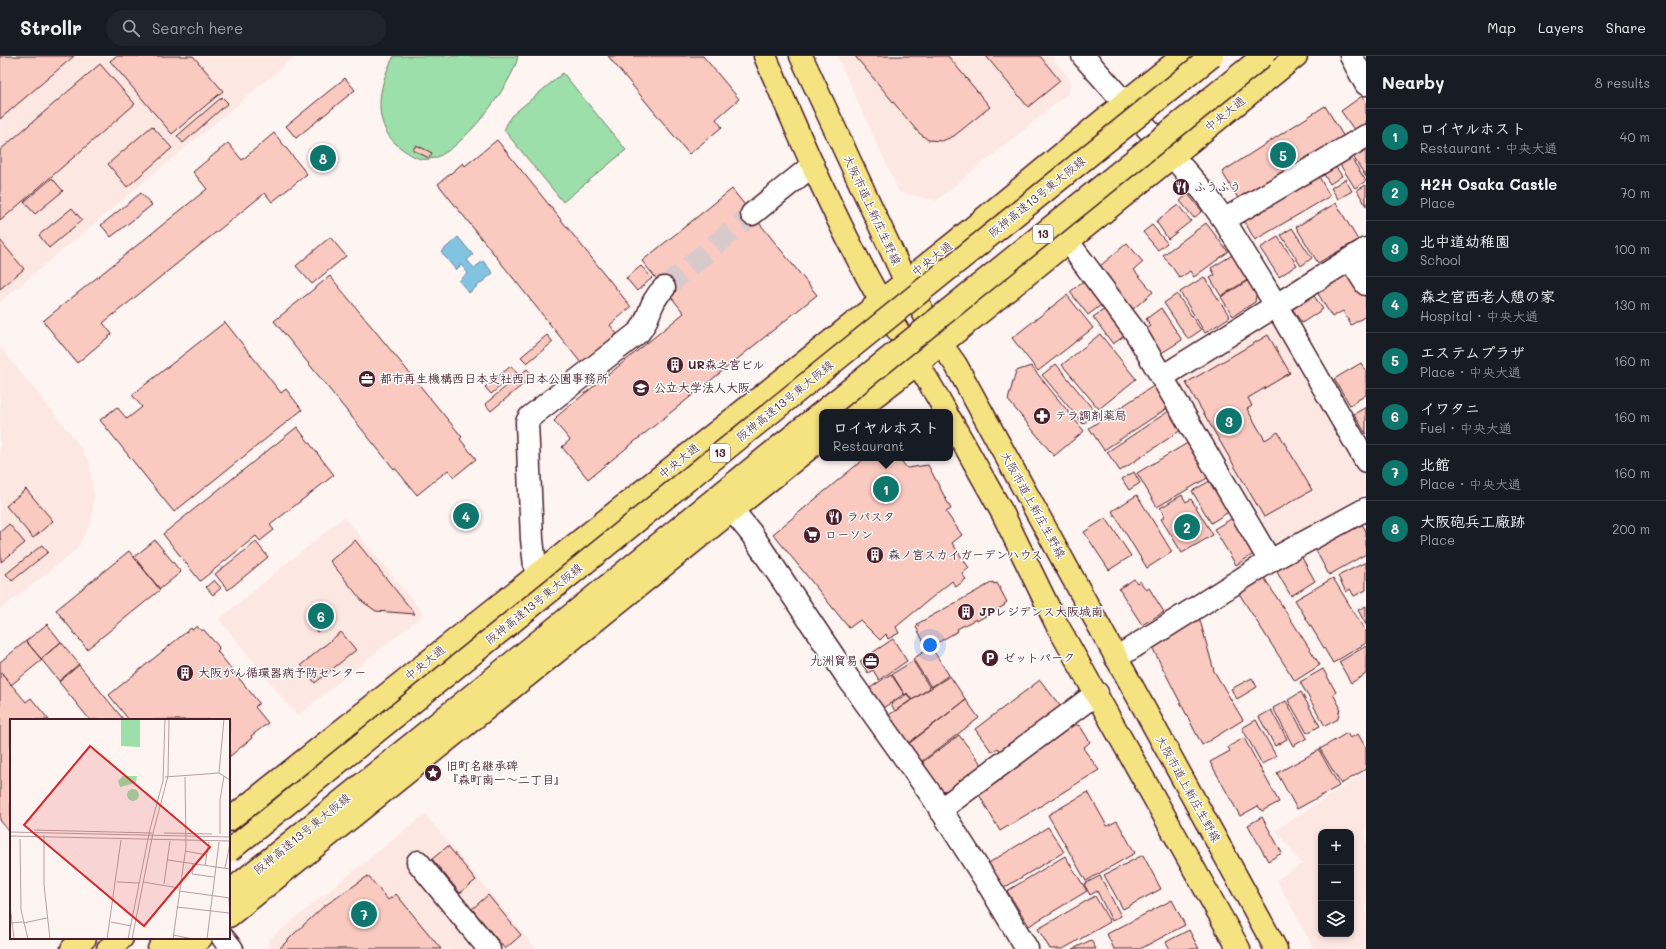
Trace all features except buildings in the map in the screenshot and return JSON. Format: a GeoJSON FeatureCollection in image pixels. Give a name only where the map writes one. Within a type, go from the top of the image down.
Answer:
{"type":"FeatureCollection","features":[{"type":"Feature","properties":{"kind":"main road"},"geometry":{"type":"LineString","coordinates":[[765,56],[813,164],[880,300],[944,409]]}},
{"type":"Feature","properties":{"kind":"main road","name":"大阪市道上新庄生野線"},"geometry":{"type":"LineString","coordinates":[[801,56],[905,280],[942,344],[956,365],[1276,949]]}},
{"type":"Feature","properties":{"kind":"main road","name":"中央大通"},"geometry":{"type":"LineString","coordinates":[[230,819],[905,280],[954,243],[1183,56]]}},
{"type":"Feature","properties":{"kind":"main road","name":"阪神高速13号東大阪線"},"geometry":{"type":"LineString","coordinates":[[230,850],[1212,56]]}},
{"type":"Feature","properties":{"kind":"main road","name":"阪神高速13号東大阪線"},"geometry":{"type":"LineString","coordinates":[[826,409],[1264,56]]}},
{"type":"Feature","properties":{"kind":"main road","name":"中央大通"},"geometry":{"type":"LineString","coordinates":[[858,409],[942,344],[1296,56]]}},
{"type":"Feature","properties":{"kind":"main road","name":"阪神高速13号東大阪線"},"geometry":{"type":"LineString","coordinates":[[230,891],[819,414]]}},
{"type":"Feature","properties":{"kind":"main road"},"geometry":{"type":"LineString","coordinates":[[953,424],[1003,514],[1056,623],[1097,693],[1239,949]]}},
{"type":"Feature","properties":{"kind":"main road"},"geometry":{"type":"LineString","coordinates":[[230,915],[819,440]]}},
{"type":"Feature","properties":{"kind":"main road"},"geometry":{"type":"LineString","coordinates":[[72,949],[84,939]]}},
{"type":"Feature","properties":{"kind":"main road"},"geometry":{"type":"LineString","coordinates":[[108,949],[121,939]]}},
{"type":"Feature","properties":{"kind":"main road"},"geometry":{"type":"LineString","coordinates":[[159,949],[172,939]]}},
{"type":"Feature","properties":{"kind":"main road"},"geometry":{"type":"LineString","coordinates":[[188,949],[200,939]]}},
{"type":"Feature","properties":{"kind":"street"},"geometry":{"type":"LineString","coordinates":[[1083,56],[1204,192],[1224,220],[1276,305],[1366,461]]}},
{"type":"Feature","properties":{"kind":"street"},"geometry":{"type":"LineString","coordinates":[[1351,56],[1366,84]]}},
{"type":"Feature","properties":{"kind":"street"},"geometry":{"type":"LineString","coordinates":[[1224,220],[1366,136]]}},
{"type":"Feature","properties":{"kind":"street"},"geometry":{"type":"LineString","coordinates":[[752,214],[813,164]]}},
{"type":"Feature","properties":{"kind":"street"},"geometry":{"type":"LineString","coordinates":[[1068,242],[1136,333],[1270,561]]}},
{"type":"Feature","properties":{"kind":"street"},"geometry":{"type":"LineString","coordinates":[[1162,377],[1358,254],[1366,284]]}},
{"type":"Feature","properties":{"kind":"street"},"geometry":{"type":"LineString","coordinates":[[536,576],[532,539],[527,422],[530,417],[639,332],[645,323],[652,302],[664,288]]}},
{"type":"Feature","properties":{"kind":"street"},"geometry":{"type":"LineString","coordinates":[[1116,658],[1270,561],[1366,509]]}},
{"type":"Feature","properties":{"kind":"street"},"geometry":{"type":"LineString","coordinates":[[733,511],[751,533],[848,678],[932,796],[990,887],[1027,949]]}},
{"type":"Feature","properties":{"kind":"street"},"geometry":{"type":"LineString","coordinates":[[940,810],[1097,693]]}},
{"type":"Feature","properties":{"kind":"street"},"geometry":{"type":"LineString","coordinates":[[418,862],[489,949]]}},
{"type":"Feature","properties":{"kind":"street"},"geometry":{"type":"LineString","coordinates":[[224,939],[232,949]]}},
{"type":"Feature","properties":{"kind":"shaded area"},"geometry":{"type":"Polygon","coordinates":[[[0,56],[293,56],[293,58],[0,302],[0,56]]]}},
{"type":"Feature","properties":{"kind":"shaded area"},"geometry":{"type":"Polygon","coordinates":[[[837,56],[1051,56],[1070,79],[1069,93],[936,201],[899,192],[837,56]]]}},
{"type":"Feature","properties":{"kind":"shaded area"},"geometry":{"type":"Polygon","coordinates":[[[1273,318],[1366,472],[1366,493],[1275,548],[1173,378],[1273,318]]]}},
{"type":"Feature","properties":{"kind":"shaded area"},"geometry":{"type":"Polygon","coordinates":[[[0,347],[71,434],[89,461],[94,495],[92,520],[77,549],[0,610],[0,347]]]}},
{"type":"Feature","properties":{"kind":"shaded area"},"geometry":{"type":"Polygon","coordinates":[[[344,517],[424,614],[297,716],[219,619],[344,517]]]}},
{"type":"Feature","properties":{"kind":"shaded area"},"geometry":{"type":"Polygon","coordinates":[[[1366,772],[1366,949],[1314,949],[1277,880],[1302,864],[1276,830],[1366,772]]]}},
{"type":"Feature","properties":{"kind":"shaded area"},"geometry":{"type":"Polygon","coordinates":[[[425,814],[536,949],[269,949],[268,940],[425,814]]]}},
{"type":"Feature","properties":{"kind":"green space"},"geometry":{"type":"Polygon","coordinates":[[[394,56],[518,56],[514,68],[496,100],[469,132],[442,155],[430,159],[420,159],[405,151],[394,142],[386,131],[382,119],[380,107],[381,94],[388,68],[394,56]]]}},
{"type":"Feature","properties":{"kind":"green space"},"geometry":{"type":"Polygon","coordinates":[[[563,73],[626,150],[563,202],[504,130],[511,116],[563,73]]]}},
{"type":"Feature","properties":{"kind":"water"},"geometry":{"type":"Polygon","coordinates":[[[458,237],[473,255],[467,260],[474,268],[483,261],[493,273],[469,293],[459,281],[468,273],[461,265],[456,270],[441,252],[458,237]]]}},
{"type":"Feature","properties":{"kind":"tunnel"},"geometry":{"type":"LineString","coordinates":[[664,288],[752,214]]}},
{"type":"Feature","properties":{"kind":"place","name":"エステムプラザ"},"geometry":{"type":"Point","coordinates":[1283,155]}},
{"type":"Feature","properties":{"kind":"place","name":"大阪砲兵工廠跡"},"geometry":{"type":"Point","coordinates":[323,158]}},
{"type":"Feature","properties":{"kind":"place","name":"ふうふう"},"geometry":{"type":"Point","coordinates":[1181,187]}},
{"type":"Feature","properties":{"kind":"place","name":"UR森之宮ビル"},"geometry":{"type":"Point","coordinates":[675,365]}},
{"type":"Feature","properties":{"kind":"place","name":"都市再生機構西日本支社西日本公園事務所"},"geometry":{"type":"Point","coordinates":[367,379]}},
{"type":"Feature","properties":{"kind":"place","name":"公立大学法人大阪"},"geometry":{"type":"Point","coordinates":[641,388]}},
{"type":"Feature","properties":{"kind":"place","name":"テラ調剤薬局"},"geometry":{"type":"Point","coordinates":[1042,416]}},
{"type":"Feature","properties":{"kind":"place","name":"北中道幼稚園"},"geometry":{"type":"Point","coordinates":[1229,421]}},
{"type":"Feature","properties":{"kind":"place","name":"ロイヤルホスト"},"geometry":{"type":"Point","coordinates":[886,489]}},
{"type":"Feature","properties":{"kind":"place","name":"森之宮西老人憩の家"},"geometry":{"type":"Point","coordinates":[466,516]}},
{"type":"Feature","properties":{"kind":"place","name":"ラパスタ"},"geometry":{"type":"Point","coordinates":[834,517]}},
{"type":"Feature","properties":{"kind":"place","name":"H2H Osaka Castle"},"geometry":{"type":"Point","coordinates":[1187,527]}},
{"type":"Feature","properties":{"kind":"place","name":"ローソン"},"geometry":{"type":"Point","coordinates":[812,535]}},
{"type":"Feature","properties":{"kind":"place","name":"森ノ宮スカイガーデンハウス"},"geometry":{"type":"Point","coordinates":[875,555]}},
{"type":"Feature","properties":{"kind":"place","name":"JPレジデンス大阪城南"},"geometry":{"type":"Point","coordinates":[966,612]}},
{"type":"Feature","properties":{"kind":"place","name":"イワタニ"},"geometry":{"type":"Point","coordinates":[321,616]}},
{"type":"Feature","properties":{"kind":"place","name":"ゼットパーク"},"geometry":{"type":"Point","coordinates":[990,658]}},
{"type":"Feature","properties":{"kind":"place","name":"九洲貿易"},"geometry":{"type":"Point","coordinates":[871,661]}},
{"type":"Feature","properties":{"kind":"place","name":"大阪がん循環器病予防センター"},"geometry":{"type":"Point","coordinates":[185,673]}},
{"type":"Feature","properties":{"kind":"place","name":"旧町名継承碑 『森町南一～二丁目』"},"geometry":{"type":"Point","coordinates":[433,773]}},
{"type":"Feature","properties":{"kind":"place","name":"北館"},"geometry":{"type":"Point","coordinates":[364,914]}}]}
